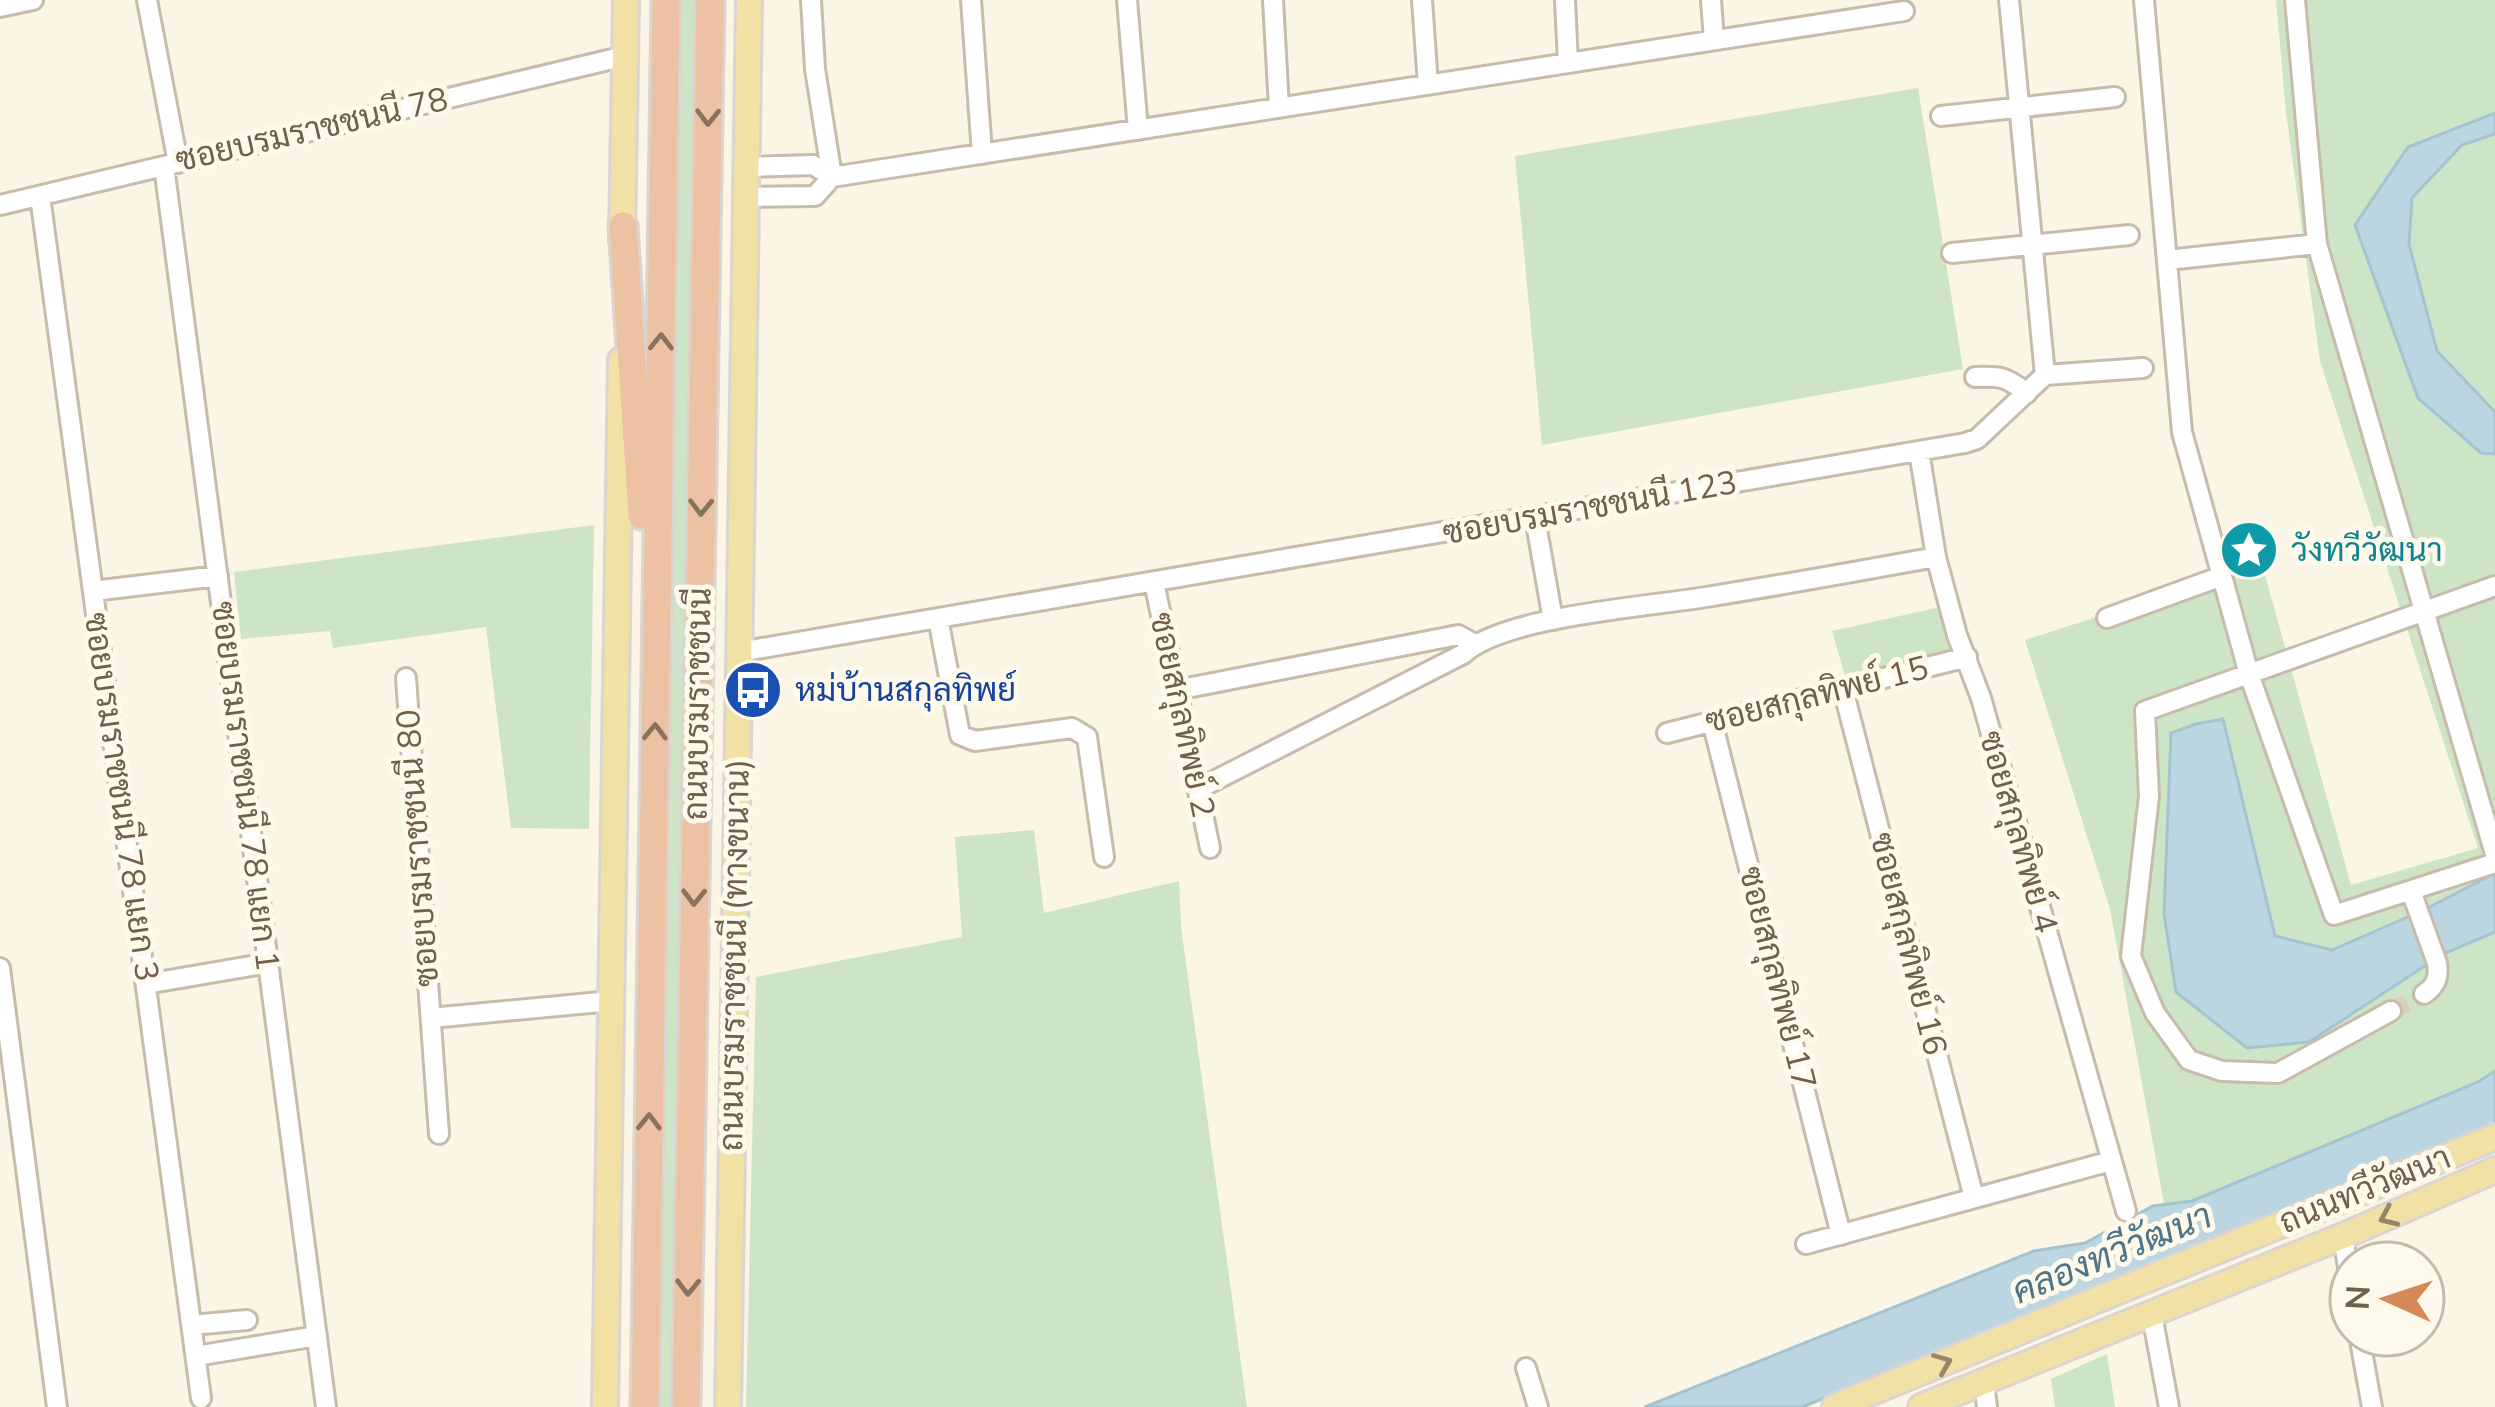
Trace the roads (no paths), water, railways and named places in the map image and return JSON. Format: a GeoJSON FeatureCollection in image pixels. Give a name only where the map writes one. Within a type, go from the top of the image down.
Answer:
{"type":"FeatureCollection","features":[{"type":"Feature","properties":{"kind":"highway","name":"ถนนบรมราชชนนี"},"geometry":{"type":"LineString","coordinates":[[645,1407],[666,0]]}},
{"type":"Feature","properties":{"kind":"highway","name":"ถนนบรมราชชนนี"},"geometry":{"type":"LineString","coordinates":[[686,1407],[710,0]]}},
{"type":"Feature","properties":{"kind":"highway"},"geometry":{"type":"LineString","coordinates":[[622,226],[656,675]]}},
{"type":"Feature","properties":{"kind":"main road"},"geometry":{"type":"LineString","coordinates":[[605,1407],[626,0]]}},
{"type":"Feature","properties":{"kind":"main road","name":"ถนนบรมราชชนนี (ทางขนาน)"},"geometry":{"type":"LineString","coordinates":[[728,1407],[749,0]]}},
{"type":"Feature","properties":{"kind":"main road","name":"ถนนทวีวัฒนา"},"geometry":{"type":"LineString","coordinates":[[1835,1407],[2495,1137]]}},
{"type":"Feature","properties":{"kind":"main road","name":"ถนนทวีวัฒนา"},"geometry":{"type":"LineString","coordinates":[[1921,1407],[1986,1395],[2152,1315],[2495,1170]]}},
{"type":"Feature","properties":{"kind":"street"},"geometry":{"type":"LineString","coordinates":[[0,8],[33,0]]}},
{"type":"Feature","properties":{"kind":"street","name":"ซอยบรมราชชนนี 78 แยก 1"},"geometry":{"type":"LineString","coordinates":[[147,0],[326,1407]]}},
{"type":"Feature","properties":{"kind":"street"},"geometry":{"type":"LineString","coordinates":[[812,0],[815,69],[832,177]]}},
{"type":"Feature","properties":{"kind":"street"},"geometry":{"type":"LineString","coordinates":[[971,0],[982,154]]}},
{"type":"Feature","properties":{"kind":"street"},"geometry":{"type":"LineString","coordinates":[[1127,0],[1138,130]]}},
{"type":"Feature","properties":{"kind":"street"},"geometry":{"type":"LineString","coordinates":[[1273,0],[1280,108]]}},
{"type":"Feature","properties":{"kind":"street"},"geometry":{"type":"LineString","coordinates":[[1422,0],[1428,85]]}},
{"type":"Feature","properties":{"kind":"street"},"geometry":{"type":"LineString","coordinates":[[1564,0],[1568,63]]}},
{"type":"Feature","properties":{"kind":"street"},"geometry":{"type":"LineString","coordinates":[[1711,0],[1714,40]]}},
{"type":"Feature","properties":{"kind":"street"},"geometry":{"type":"LineString","coordinates":[[2009,0],[2045,375],[2143,368]]}},
{"type":"Feature","properties":{"kind":"street"},"geometry":{"type":"LineString","coordinates":[[2144,0],[2182,433],[2249,674],[2334,915],[2414,900],[2495,863]]}},
{"type":"Feature","properties":{"kind":"street"},"geometry":{"type":"LineString","coordinates":[[2295,0],[2317,244],[2495,854]]}},
{"type":"Feature","properties":{"kind":"street"},"geometry":{"type":"LineString","coordinates":[[746,197],[815,196],[832,177],[1714,40],[1861,9],[1904,11]]}},
{"type":"Feature","properties":{"kind":"street","name":"ซอยบรมราชชนนี 78"},"geometry":{"type":"LineString","coordinates":[[0,205],[625,56]]}},
{"type":"Feature","properties":{"kind":"street"},"geometry":{"type":"LineString","coordinates":[[1941,116],[2115,97]]}},
{"type":"Feature","properties":{"kind":"street"},"geometry":{"type":"LineString","coordinates":[[746,166],[813,165],[832,177]]}},
{"type":"Feature","properties":{"kind":"street","name":"ซอยบรมราชชนนี 78 แยก 3"},"geometry":{"type":"LineString","coordinates":[[40,196],[202,1398]]}},
{"type":"Feature","properties":{"kind":"street"},"geometry":{"type":"LineString","coordinates":[[1952,253],[2129,235]]}},
{"type":"Feature","properties":{"kind":"street"},"geometry":{"type":"LineString","coordinates":[[2167,260],[2317,244]]}},
{"type":"Feature","properties":{"kind":"street","name":"ซอยบรมราชชนนี 123"},"geometry":{"type":"LineString","coordinates":[[739,652],[1977,439],[2045,375]]}},
{"type":"Feature","properties":{"kind":"street"},"geometry":{"type":"LineString","coordinates":[[1976,377],[1999,376],[2027,393]]}},
{"type":"Feature","properties":{"kind":"street","name":"ซอยสกุลทิพย์ 4"},"geometry":{"type":"LineString","coordinates":[[1918,451],[1936,557],[1957,635],[2126,1211]]}},
{"type":"Feature","properties":{"kind":"street"},"geometry":{"type":"LineString","coordinates":[[1535,518],[1553,620]]}},
{"type":"Feature","properties":{"kind":"street"},"geometry":{"type":"LineString","coordinates":[[1198,788],[1463,655],[1488,638],[1553,620],[1936,557]]}},
{"type":"Feature","properties":{"kind":"street"},"geometry":{"type":"LineString","coordinates":[[93,591],[218,576]]}},
{"type":"Feature","properties":{"kind":"street"},"geometry":{"type":"LineString","coordinates":[[2108,618],[2222,576]]}},
{"type":"Feature","properties":{"kind":"street","name":"ซอยสกุลทิพย์ 2"},"geometry":{"type":"LineString","coordinates":[[1154,582],[1210,848]]}},
{"type":"Feature","properties":{"kind":"street"},"geometry":{"type":"LineString","coordinates":[[2391,1011],[2278,1072],[2222,1071],[2189,1060],[2155,1013],[2131,956],[2149,796],[2145,711],[2495,586]]}},
{"type":"Feature","properties":{"kind":"street"},"geometry":{"type":"LineString","coordinates":[[938,618],[960,735],[975,741],[1072,728],[1087,737],[1104,856]]}},
{"type":"Feature","properties":{"kind":"street"},"geometry":{"type":"LineString","coordinates":[[1177,690],[1458,635],[1475,644]]}},
{"type":"Feature","properties":{"kind":"street","name":"ซอยสกุลทิพย์ 15"},"geometry":{"type":"LineString","coordinates":[[1667,733],[1967,657]]}},
{"type":"Feature","properties":{"kind":"street","name":"ซอยบรมราชชนนี 80"},"geometry":{"type":"LineString","coordinates":[[406,678],[440,1134]]}},
{"type":"Feature","properties":{"kind":"street","name":"ซอยสกุลทิพย์ 16"},"geometry":{"type":"LineString","coordinates":[[1843,689],[1974,1198]]}},
{"type":"Feature","properties":{"kind":"street","name":"ซอยสกุลทิพย์ 17"},"geometry":{"type":"LineString","coordinates":[[1712,721],[1841,1235]]}},
{"type":"Feature","properties":{"kind":"street"},"geometry":{"type":"LineString","coordinates":[[2414,900],[2437,962],[2436,982],[2424,994]]}},
{"type":"Feature","properties":{"kind":"street"},"geometry":{"type":"LineString","coordinates":[[146,984],[268,963]]}},
{"type":"Feature","properties":{"kind":"street"},"geometry":{"type":"LineString","coordinates":[[0,968],[57,1407]]}},
{"type":"Feature","properties":{"kind":"street","name":"ซอยบรมราชชนนี 80"},"geometry":{"type":"LineString","coordinates":[[431,1018],[611,1001]]}},
{"type":"Feature","properties":{"kind":"street"},"geometry":{"type":"LineString","coordinates":[[1806,1244],[2111,1161]]}},
{"type":"Feature","properties":{"kind":"street"},"geometry":{"type":"LineString","coordinates":[[2152,1315],[2169,1407]]}},
{"type":"Feature","properties":{"kind":"street"},"geometry":{"type":"LineString","coordinates":[[192,1325],[247,1320]]}},
{"type":"Feature","properties":{"kind":"street"},"geometry":{"type":"LineString","coordinates":[[196,1356],[317,1336]]}},
{"type":"Feature","properties":{"kind":"street"},"geometry":{"type":"LineString","coordinates":[[2363,1359],[2372,1407]]}},
{"type":"Feature","properties":{"kind":"street"},"geometry":{"type":"LineString","coordinates":[[1526,1368],[1538,1407]]}},
{"type":"Feature","properties":{"kind":"water"},"geometry":{"type":"Polygon","coordinates":[[[2495,113],[2495,134],[2462,145],[2412,198],[2409,244],[2437,351],[2495,412],[2495,454],[2481,453],[2418,398],[2355,225],[2408,147],[2495,113]]]}},
{"type":"Feature","properties":{"kind":"water"},"geometry":{"type":"Polygon","coordinates":[[[2223,719],[2275,936],[2332,950],[2495,873],[2495,932],[2443,954],[2309,1042],[2247,1048],[2176,992],[2164,914],[2171,733],[2223,719]]]}},
{"type":"Feature","properties":{"kind":"water","name":"คลองทวีวัฒนา"},"geometry":{"type":"Polygon","coordinates":[[[2495,1071],[2495,1126],[1858,1385],[1802,1407],[1645,1407],[2034,1251],[2085,1243],[2153,1206],[2192,1201],[2495,1071]]]}},
{"type":"Feature","properties":{"kind":"tunnel"},"geometry":{"type":"LineString","coordinates":[[2391,1011],[2424,994]]}},
{"type":"Feature","properties":{"kind":"place","name":"วังทวีวัฒนา"},"geometry":{"type":"Point","coordinates":[2249,550]}},
{"type":"Feature","properties":{"kind":"place","name":"หม่บ้านสกุลทิพย์"},"geometry":{"type":"Point","coordinates":[753,690]}}]}
